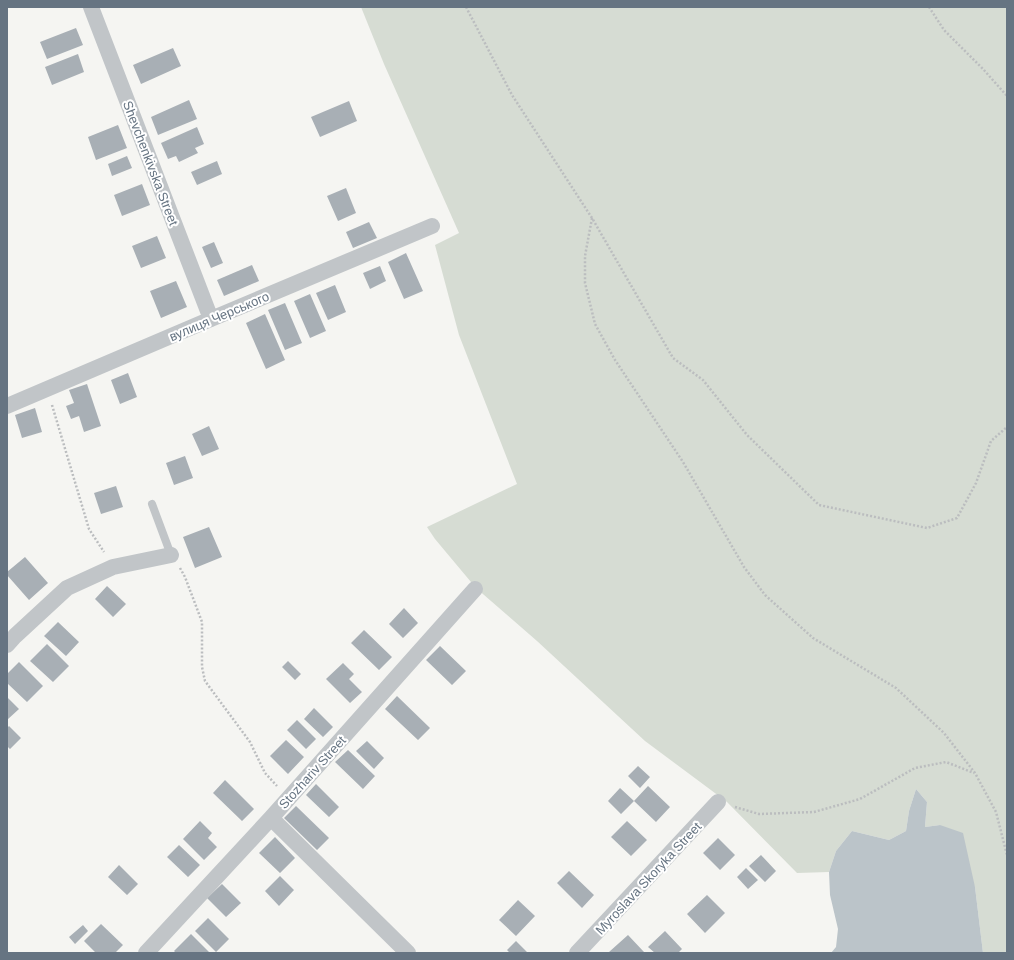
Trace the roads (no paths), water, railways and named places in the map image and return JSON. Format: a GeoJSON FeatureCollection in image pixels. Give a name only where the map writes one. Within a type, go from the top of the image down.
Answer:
{"type":"FeatureCollection","features":[{"type":"Feature","properties":{"kind":"street","name":"Shevchenkivska Street"},"geometry":{"type":"LineString","coordinates":[[91,7],[211,319]]}},
{"type":"Feature","properties":{"kind":"street","name":"вулиця Черського"},"geometry":{"type":"LineString","coordinates":[[7,406],[432,226]]}},
{"type":"Feature","properties":{"kind":"street"},"geometry":{"type":"LineString","coordinates":[[7,645],[66,588],[113,567],[172,555]]}},
{"type":"Feature","properties":{"kind":"street","name":"Stozhariv Street"},"geometry":{"type":"LineString","coordinates":[[146,953],[271,818],[475,589]]}},
{"type":"Feature","properties":{"kind":"street","name":"Myroslava Skoryka Street"},"geometry":{"type":"LineString","coordinates":[[577,953],[718,802]]}},
{"type":"Feature","properties":{"kind":"street"},"geometry":{"type":"LineString","coordinates":[[271,818],[408,953]]}},
{"type":"Feature","properties":{"kind":"lane"},"geometry":{"type":"LineString","coordinates":[[152,504],[172,555]]}}]}
